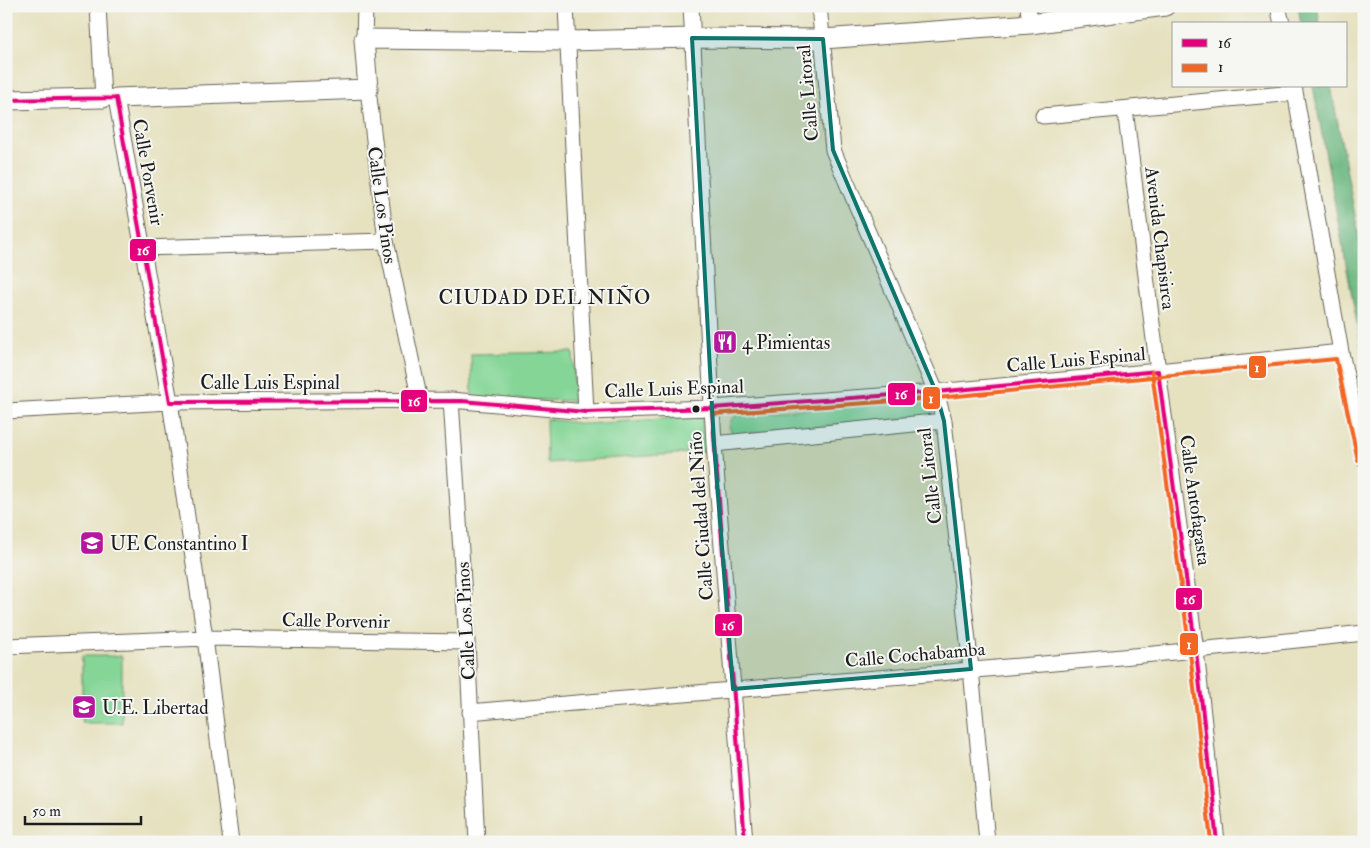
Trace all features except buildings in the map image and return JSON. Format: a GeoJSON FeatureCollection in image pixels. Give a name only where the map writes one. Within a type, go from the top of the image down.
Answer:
{"type":"FeatureCollection","features":[{"type":"Feature","properties":{"kind":"street","name":"Calle Porvenir"},"geometry":{"type":"LineString","coordinates":[[98,6],[109,98],[142,248],[170,402],[205,638],[231,842]]}},
{"type":"Feature","properties":{"kind":"street","name":"Calle Los Pinos"},"geometry":{"type":"LineString","coordinates":[[365,6],[364,39],[368,90],[386,241],[420,401]]}},
{"type":"Feature","properties":{"kind":"street"},"geometry":{"type":"LineString","coordinates":[[566,6],[586,412]]}},
{"type":"Feature","properties":{"kind":"street","name":"Calle Ciudad del Niño"},"geometry":{"type":"LineString","coordinates":[[691,6],[714,444],[745,842]]}},
{"type":"Feature","properties":{"kind":"street","name":"Calle Litoral"},"geometry":{"type":"LineString","coordinates":[[819,6],[833,150],[936,392],[944,421],[971,669],[987,842]]}},
{"type":"Feature","properties":{"kind":"street"},"geometry":{"type":"LineString","coordinates":[[364,39],[568,41],[692,38],[822,39],[1029,15],[1165,6]]}},
{"type":"Feature","properties":{"kind":"street"},"geometry":{"type":"LineString","coordinates":[[1278,6],[1282,22]]}},
{"type":"Feature","properties":{"kind":"street"},"geometry":{"type":"LineString","coordinates":[[1044,116],[1125,109],[1294,89],[1341,352],[1364,459]]}},
{"type":"Feature","properties":{"kind":"street"},"geometry":{"type":"LineString","coordinates":[[6,100],[368,90]]}},
{"type":"Feature","properties":{"kind":"street","name":"Avenida Chapisirca"},"geometry":{"type":"LineString","coordinates":[[1125,109],[1158,371]]}},
{"type":"Feature","properties":{"kind":"street"},"geometry":{"type":"LineString","coordinates":[[142,248],[386,241]]}},
{"type":"Feature","properties":{"kind":"street","name":"Calle Luis Espinal"},"geometry":{"type":"LineString","coordinates":[[6,411],[170,402],[451,400],[586,412],[712,408],[936,392],[1341,352]]}},
{"type":"Feature","properties":{"kind":"street","name":"Calle Antofagasta"},"geometry":{"type":"LineString","coordinates":[[1158,371],[1196,651],[1217,842]]}},
{"type":"Feature","properties":{"kind":"street","name":"Calle Los Pinos"},"geometry":{"type":"LineString","coordinates":[[451,400],[467,642],[477,842]]}},
{"type":"Feature","properties":{"kind":"street"},"geometry":{"type":"LineString","coordinates":[[714,444],[944,421]]}},
{"type":"Feature","properties":{"kind":"street","name":"Calle Cochabamba"},"geometry":{"type":"LineString","coordinates":[[470,712],[1196,651],[1364,633]]}},
{"type":"Feature","properties":{"kind":"street","name":"Calle Porvenir"},"geometry":{"type":"LineString","coordinates":[[6,646],[205,638],[467,642]]}},
{"type":"Feature","properties":{"kind":"highlighted area"},"geometry":{"type":"Polygon","coordinates":[[[692,38],[823,39],[833,150],[936,392],[944,421],[971,669],[733,689],[714,444],[692,38]]]}},
{"type":"Feature","properties":{"kind":"green space"},"geometry":{"type":"Polygon","coordinates":[[[1298,6],[1317,6],[1320,22],[1301,22],[1298,6]]]}},
{"type":"Feature","properties":{"kind":"green space"},"geometry":{"type":"Polygon","coordinates":[[[1313,88],[1331,88],[1364,264],[1364,361],[1313,88]]]}},
{"type":"Feature","properties":{"kind":"green space"},"geometry":{"type":"Polygon","coordinates":[[[573,352],[575,401],[472,398],[471,354],[573,352]]]}},
{"type":"Feature","properties":{"kind":"green space"},"geometry":{"type":"Polygon","coordinates":[[[920,400],[928,403],[933,411],[932,416],[733,435],[729,427],[732,418],[740,414],[920,400]]]}},
{"type":"Feature","properties":{"kind":"green space"},"geometry":{"type":"Polygon","coordinates":[[[702,416],[704,452],[547,463],[546,419],[586,424],[702,416]]]}},
{"type":"Feature","properties":{"kind":"green space"},"geometry":{"type":"Polygon","coordinates":[[[82,656],[122,656],[122,723],[82,723],[82,656]]]}},
{"type":"Feature","properties":{"kind":"transit line","name":"16"},"geometry":{"type":"LineString","coordinates":[[116,98],[170,402]]}},
{"type":"Feature","properties":{"kind":"transit line","name":"16"},"geometry":{"type":"LineString","coordinates":[[6,100],[116,98]]}},
{"type":"Feature","properties":{"kind":"transit line","name":"1"},"geometry":{"type":"LineString","coordinates":[[712,414],[937,398],[1336,359],[1358,460]]}},
{"type":"Feature","properties":{"kind":"transit line","name":"16"},"geometry":{"type":"LineString","coordinates":[[170,402],[462,401],[586,412],[712,408],[936,392],[1158,371],[1196,651],[1217,842]]}},
{"type":"Feature","properties":{"kind":"transit line","name":"1"},"geometry":{"type":"LineString","coordinates":[[1152,372],[1190,652],[1211,842]]}},
{"type":"Feature","properties":{"kind":"transit line","name":"16"},"geometry":{"type":"LineString","coordinates":[[712,408],[745,842]]}},
{"type":"Feature","properties":{"kind":"place","name":"4 Pimientas"},"geometry":{"type":"Point","coordinates":[725,342]}},
{"type":"Feature","properties":{"kind":"place","name":"UE Constantino I"},"geometry":{"type":"Point","coordinates":[92,543]}},
{"type":"Feature","properties":{"kind":"place","name":"U.E. Libertad"},"geometry":{"type":"Point","coordinates":[84,707]}},
{"type":"Feature","properties":{"kind":"district","name":"CIUDAD DEL NIÑO"},"geometry":{"type":"Point","coordinates":[545,297]}}]}
